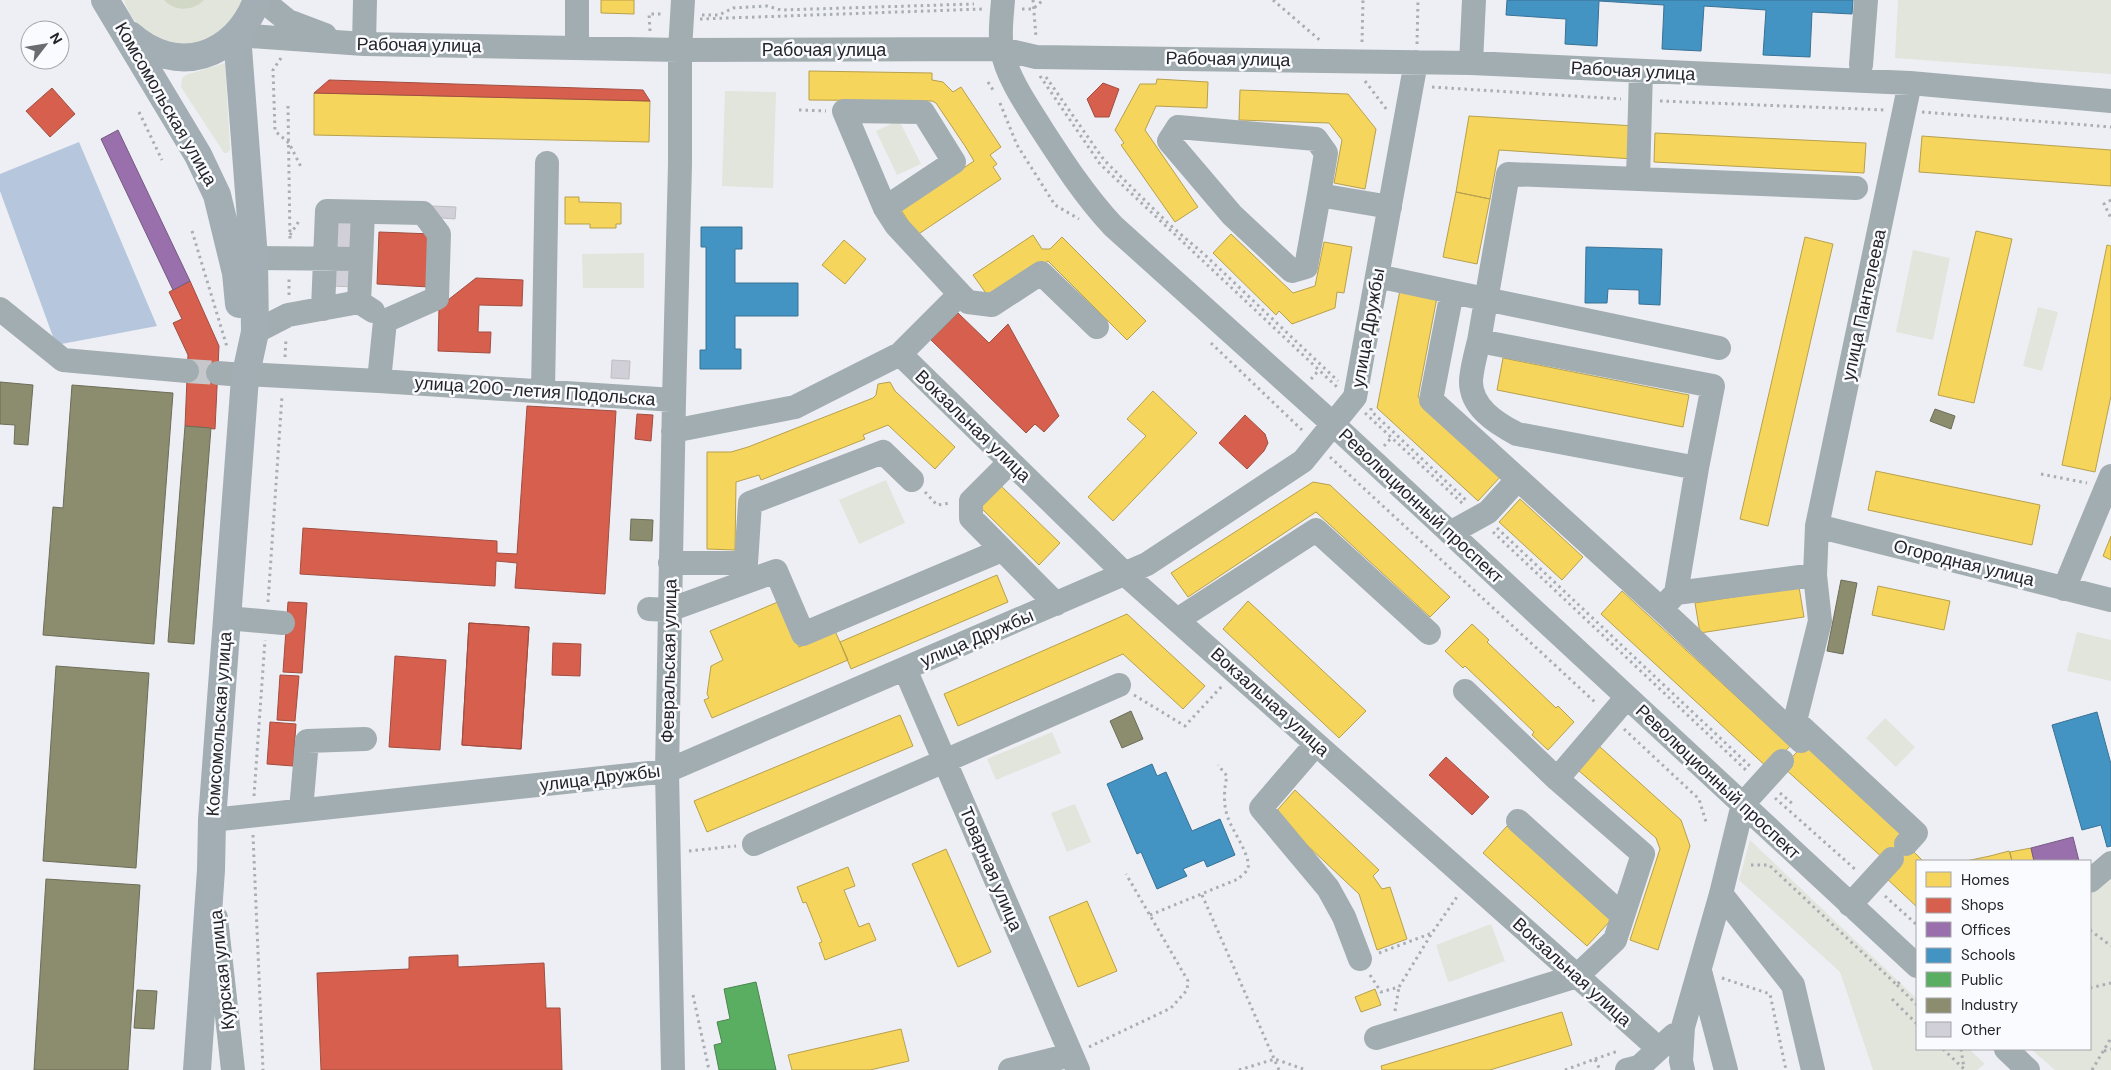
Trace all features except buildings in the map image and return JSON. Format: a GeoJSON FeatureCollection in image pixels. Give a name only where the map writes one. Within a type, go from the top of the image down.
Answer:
{"type":"FeatureCollection","features":[{"type":"Feature","properties":{"kind":"main road"},"geometry":{"type":"LineString","coordinates":[[125,31],[141,45],[160,54],[180,58],[208,53],[220,48],[237,35],[250,17],[257,0]]}},
{"type":"Feature","properties":{"kind":"main road","name":"Комсомольская улица"},"geometry":{"type":"LineString","coordinates":[[109,3],[198,156],[217,194],[236,273],[238,375],[227,618],[212,820],[211,870],[197,1070]]}},
{"type":"Feature","properties":{"kind":"main road","name":"Комсомольская улица"},"geometry":{"type":"LineString","coordinates":[[237,35],[254,258],[255,332],[238,375]]}},
{"type":"Feature","properties":{"kind":"street","name":"Рабочая улица"},"geometry":{"type":"LineString","coordinates":[[262,0],[288,21],[355,44]]}},
{"type":"Feature","properties":{"kind":"street"},"geometry":{"type":"LineString","coordinates":[[355,44],[365,0]]}},
{"type":"Feature","properties":{"kind":"street"},"geometry":{"type":"LineString","coordinates":[[577,0],[577,48]]}},
{"type":"Feature","properties":{"kind":"street","name":"Революционный проспект"},"geometry":{"type":"LineString","coordinates":[[1002,0],[1002,49],[1010,74],[1026,106],[1068,170],[1093,204],[1113,226],[1333,424],[1916,966]]}},
{"type":"Feature","properties":{"kind":"street"},"geometry":{"type":"LineString","coordinates":[[1471,63],[1474,0]]}},
{"type":"Feature","properties":{"kind":"street"},"geometry":{"type":"LineString","coordinates":[[1861,65],[1866,0]]}},
{"type":"Feature","properties":{"kind":"street"},"geometry":{"type":"LineString","coordinates":[[674,400],[682,9]]}},
{"type":"Feature","properties":{"kind":"street","name":"Рабочая улица"},"geometry":{"type":"LineString","coordinates":[[237,35],[355,44],[680,50],[1002,49],[1036,57],[1416,56],[1471,63],[1910,83],[2111,100]]}},
{"type":"Feature","properties":{"kind":"street","name":"улица Дружбы"},"geometry":{"type":"LineString","coordinates":[[212,820],[667,771],[1147,564],[1303,461],[1356,397],[1416,56]]}},
{"type":"Feature","properties":{"kind":"street"},"geometry":{"type":"LineString","coordinates":[[1638,179],[1641,71]]}},
{"type":"Feature","properties":{"kind":"street","name":"улица Пантелеева"},"geometry":{"type":"LineString","coordinates":[[1795,739],[1820,622],[1815,575],[1817,526],[1910,83]]}},
{"type":"Feature","properties":{"kind":"street"},"geometry":{"type":"LineString","coordinates":[[885,208],[954,162],[923,112],[844,111],[885,208],[896,225],[968,302],[992,304],[1041,273],[1097,327]]}},
{"type":"Feature","properties":{"kind":"street"},"geometry":{"type":"LineString","coordinates":[[1178,127],[1316,139],[1326,153],[1319,195],[1306,267],[1292,272],[1232,215],[1169,141],[1178,127]]}},
{"type":"Feature","properties":{"kind":"street"},"geometry":{"type":"LineString","coordinates":[[542,392],[547,164]]}},
{"type":"Feature","properties":{"kind":"street"},"geometry":{"type":"LineString","coordinates":[[1697,468],[1516,434],[1498,425],[1488,417],[1480,406],[1472,390],[1471,380],[1508,174],[1856,188]]}},
{"type":"Feature","properties":{"kind":"street"},"geometry":{"type":"LineString","coordinates":[[1319,195],[1390,206]]}},
{"type":"Feature","properties":{"kind":"street"},"geometry":{"type":"LineString","coordinates":[[323,310],[327,211],[422,213],[439,234],[437,298],[384,321]]}},
{"type":"Feature","properties":{"kind":"street"},"geometry":{"type":"LineString","coordinates":[[359,302],[363,212]]}},
{"type":"Feature","properties":{"kind":"street"},"geometry":{"type":"LineString","coordinates":[[254,258],[361,259]]}},
{"type":"Feature","properties":{"kind":"street"},"geometry":{"type":"LineString","coordinates":[[1377,276],[1719,348]]}},
{"type":"Feature","properties":{"kind":"street"},"geometry":{"type":"LineString","coordinates":[[1452,292],[1431,400],[1518,479],[1669,601],[1795,739],[1916,833],[1850,905]]}},
{"type":"Feature","properties":{"kind":"street"},"geometry":{"type":"LineString","coordinates":[[673,431],[795,407],[900,354],[960,294]]}},
{"type":"Feature","properties":{"kind":"street"},"geometry":{"type":"LineString","coordinates":[[255,332],[288,315],[359,302],[367,306],[384,321]]}},
{"type":"Feature","properties":{"kind":"street"},"geometry":{"type":"LineString","coordinates":[[0,310],[63,360],[187,371]]}},
{"type":"Feature","properties":{"kind":"street"},"geometry":{"type":"LineString","coordinates":[[379,381],[384,321]]}},
{"type":"Feature","properties":{"kind":"street"},"geometry":{"type":"LineString","coordinates":[[1479,341],[1713,386],[1669,601]]}},
{"type":"Feature","properties":{"kind":"street","name":"Вокзальная улица"},"geometry":{"type":"LineString","coordinates":[[900,354],[1125,574],[1649,1040]]}},
{"type":"Feature","properties":{"kind":"street","name":"улица 200-летия Подольска"},"geometry":{"type":"LineString","coordinates":[[238,375],[379,381],[423,390],[509,395],[542,392],[625,403],[674,400],[673,431]]}},
{"type":"Feature","properties":{"kind":"street","name":"Февральская улица"},"geometry":{"type":"LineString","coordinates":[[673,431],[670,563],[659,610],[667,771],[673,1070]]}},
{"type":"Feature","properties":{"kind":"street"},"geometry":{"type":"LineString","coordinates":[[670,563],[746,563],[750,503],[883,452],[912,480]]}},
{"type":"Feature","properties":{"kind":"street"},"geometry":{"type":"LineString","coordinates":[[1010,462],[971,501],[971,518],[1056,604]]}},
{"type":"Feature","properties":{"kind":"street"},"geometry":{"type":"LineString","coordinates":[[1450,533],[1488,512],[1518,479]]}},
{"type":"Feature","properties":{"kind":"street"},"geometry":{"type":"LineString","coordinates":[[2064,589],[2110,483]]}},
{"type":"Feature","properties":{"kind":"street","name":"Огородная улица"},"geometry":{"type":"LineString","coordinates":[[1817,526],[2111,600]]}},
{"type":"Feature","properties":{"kind":"street"},"geometry":{"type":"LineString","coordinates":[[1177,620],[1316,530],[1429,633]]}},
{"type":"Feature","properties":{"kind":"street"},"geometry":{"type":"LineString","coordinates":[[659,610],[776,571],[803,634],[1002,550]]}},
{"type":"Feature","properties":{"kind":"street"},"geometry":{"type":"LineString","coordinates":[[1669,601],[1815,575]]}},
{"type":"Feature","properties":{"kind":"street"},"geometry":{"type":"LineString","coordinates":[[227,618],[275,622]]}},
{"type":"Feature","properties":{"kind":"street","name":"Товарная улица"},"geometry":{"type":"LineString","coordinates":[[905,669],[1078,1058]]}},
{"type":"Feature","properties":{"kind":"street"},"geometry":{"type":"LineString","coordinates":[[754,844],[1119,685]]}},
{"type":"Feature","properties":{"kind":"street"},"geometry":{"type":"LineString","coordinates":[[1376,1038],[1577,976],[1615,940],[1643,854],[1557,779],[1465,692]]}},
{"type":"Feature","properties":{"kind":"street"},"geometry":{"type":"LineString","coordinates":[[1557,779],[1627,697]]}},
{"type":"Feature","properties":{"kind":"street"},"geometry":{"type":"LineString","coordinates":[[301,810],[307,741],[365,739]]}},
{"type":"Feature","properties":{"kind":"street"},"geometry":{"type":"LineString","coordinates":[[1683,1070],[1681,1061],[1682,1028],[1721,894],[1743,804],[1765,780],[1795,739]]}},
{"type":"Feature","properties":{"kind":"street"},"geometry":{"type":"LineString","coordinates":[[1316,744],[1261,808],[1328,888],[1344,917],[1360,960]]}},
{"type":"Feature","properties":{"kind":"street"},"geometry":{"type":"LineString","coordinates":[[1518,821],[1623,916]]}},
{"type":"Feature","properties":{"kind":"street"},"geometry":{"type":"LineString","coordinates":[[2091,879],[2111,863]]}},
{"type":"Feature","properties":{"kind":"street","name":"Курская улица"},"geometry":{"type":"LineString","coordinates":[[211,870],[232,1070]]}},
{"type":"Feature","properties":{"kind":"street"},"geometry":{"type":"LineString","coordinates":[[1721,894],[1793,985],[1813,1070]]}},
{"type":"Feature","properties":{"kind":"street"},"geometry":{"type":"LineString","coordinates":[[1700,971],[1726,1070]]}},
{"type":"Feature","properties":{"kind":"street"},"geometry":{"type":"LineString","coordinates":[[1626,1059],[1639,1067],[1682,1028]]}},
{"type":"Feature","properties":{"kind":"street"},"geometry":{"type":"LineString","coordinates":[[1010,1070],[1078,1058]]}},
{"type":"Feature","properties":{"kind":"path"},"geometry":{"type":"LineString","coordinates":[[1033,0],[1035,37]]}},
{"type":"Feature","properties":{"kind":"path"},"geometry":{"type":"LineString","coordinates":[[1033,8],[1043,0]]}},
{"type":"Feature","properties":{"kind":"path"},"geometry":{"type":"LineString","coordinates":[[1273,0],[1328,47]]}},
{"type":"Feature","properties":{"kind":"path"},"geometry":{"type":"LineString","coordinates":[[1361,48],[1363,0]]}},
{"type":"Feature","properties":{"kind":"path"},"geometry":{"type":"LineString","coordinates":[[1416,56],[1418,0]]}},
{"type":"Feature","properties":{"kind":"path"},"geometry":{"type":"LineString","coordinates":[[682,9],[720,19],[974,10]]}},
{"type":"Feature","properties":{"kind":"path"},"geometry":{"type":"LineString","coordinates":[[1042,71],[1104,160],[1170,225],[1205,255],[1342,385]]}},
{"type":"Feature","properties":{"kind":"path"},"geometry":{"type":"LineString","coordinates":[[1360,75],[1388,110]]}},
{"type":"Feature","properties":{"kind":"path"},"geometry":{"type":"LineString","coordinates":[[988,82],[999,99],[1017,144],[1054,205],[1085,225]]}},
{"type":"Feature","properties":{"kind":"path"},"geometry":{"type":"LineString","coordinates":[[1432,86],[1640,100],[1904,111],[2111,127]]}},
{"type":"Feature","properties":{"kind":"path"},"geometry":{"type":"LineString","coordinates":[[262,1070],[252,816],[275,622],[290,258],[288,106]]}},
{"type":"Feature","properties":{"kind":"path"},"geometry":{"type":"LineString","coordinates":[[799,110],[844,111]]}},
{"type":"Feature","properties":{"kind":"path"},"geometry":{"type":"LineString","coordinates":[[139,112],[162,160]]}},
{"type":"Feature","properties":{"kind":"path"},"geometry":{"type":"LineString","coordinates":[[289,143],[301,167]]}},
{"type":"Feature","properties":{"kind":"path"},"geometry":{"type":"LineString","coordinates":[[2111,200],[2104,204],[2111,218]]}},
{"type":"Feature","properties":{"kind":"path"},"geometry":{"type":"LineString","coordinates":[[290,235],[299,221]]}},
{"type":"Feature","properties":{"kind":"path"},"geometry":{"type":"LineString","coordinates":[[192,231],[227,347]]}},
{"type":"Feature","properties":{"kind":"path"},"geometry":{"type":"LineString","coordinates":[[1206,339],[1316,444],[1699,799],[1706,822]]}},
{"type":"Feature","properties":{"kind":"path"},"geometry":{"type":"LineString","coordinates":[[1370,411],[1794,806]]}},
{"type":"Feature","properties":{"kind":"path"},"geometry":{"type":"LineString","coordinates":[[2041,474],[2110,483]]}},
{"type":"Feature","properties":{"kind":"path"},"geometry":{"type":"LineString","coordinates":[[912,480],[937,505],[971,501]]}},
{"type":"Feature","properties":{"kind":"path"},"geometry":{"type":"LineString","coordinates":[[1119,685],[1185,726],[1236,672]]}},
{"type":"Feature","properties":{"kind":"path"},"geometry":{"type":"LineString","coordinates":[[1150,915],[1238,879],[1249,866],[1246,855],[1227,817],[1225,803],[1227,776],[1218,765]]}},
{"type":"Feature","properties":{"kind":"path"},"geometry":{"type":"LineString","coordinates":[[689,841],[689,861]]}},
{"type":"Feature","properties":{"kind":"path"},"geometry":{"type":"LineString","coordinates":[[689,851],[754,844]]}},
{"type":"Feature","properties":{"kind":"path"},"geometry":{"type":"LineString","coordinates":[[1751,865],[1769,865],[1916,1004]]}},
{"type":"Feature","properties":{"kind":"path"},"geometry":{"type":"LineString","coordinates":[[1078,1058],[1171,1008],[1187,990],[1188,981],[1126,874]]}},
{"type":"Feature","properties":{"kind":"path"},"geometry":{"type":"LineString","coordinates":[[1381,992],[1399,987],[1432,933],[1469,880]]}},
{"type":"Feature","properties":{"kind":"path"},"geometry":{"type":"LineString","coordinates":[[1202,895],[1280,1070]]}},
{"type":"Feature","properties":{"kind":"path"},"geometry":{"type":"LineString","coordinates":[[2091,931],[2111,946]]}},
{"type":"Feature","properties":{"kind":"path"},"geometry":{"type":"LineString","coordinates":[[1360,960],[1432,933]]}},
{"type":"Feature","properties":{"kind":"path"},"geometry":{"type":"LineString","coordinates":[[1897,985],[1916,966]]}},
{"type":"Feature","properties":{"kind":"path"},"geometry":{"type":"LineString","coordinates":[[1700,971],[1770,994],[1786,1070]]}},
{"type":"Feature","properties":{"kind":"path"},"geometry":{"type":"LineString","coordinates":[[2091,988],[2111,983]]}},
{"type":"Feature","properties":{"kind":"path"},"geometry":{"type":"LineString","coordinates":[[692,990],[708,1070]]}},
{"type":"Feature","properties":{"kind":"path"},"geometry":{"type":"LineString","coordinates":[[1892,999],[1916,1023]]}},
{"type":"Feature","properties":{"kind":"path"},"geometry":{"type":"LineString","coordinates":[[2092,1070],[2111,1038]]}},
{"type":"Feature","properties":{"kind":"path"},"geometry":{"type":"LineString","coordinates":[[2103,1051],[2111,1049]]}},
{"type":"Feature","properties":{"kind":"path"},"geometry":{"type":"LineString","coordinates":[[1944,1050],[1965,1070]]}},
{"type":"Feature","properties":{"kind":"path"},"geometry":{"type":"LineString","coordinates":[[1961,1050],[1965,1070]]}},
{"type":"Feature","properties":{"kind":"path"},"geometry":{"type":"LineString","coordinates":[[1239,1070],[1275,1058],[1306,1070]]}},
{"type":"Feature","properties":{"kind":"path"},"geometry":{"type":"LineString","coordinates":[[1565,1070],[1596,1059],[1626,1059]]}},
{"type":"Feature","properties":{"kind":"path"},"geometry":{"type":"LineString","coordinates":[[1596,1059],[1600,1070]]}},
{"type":"Feature","properties":{"kind":"shaded area"},"geometry":{"type":"Polygon","coordinates":[[[124,0],[242,0],[237,11],[223,29],[201,42],[188,44],[174,43],[149,33],[138,24],[124,0]]]}},
{"type":"Feature","properties":{"kind":"shaded area"},"geometry":{"type":"Polygon","coordinates":[[[1898,0],[2111,0],[2111,74],[1895,58],[1898,0]]]}},
{"type":"Feature","properties":{"kind":"shaded area"},"geometry":{"type":"Polygon","coordinates":[[[225,63],[230,150],[227,153],[224,153],[181,87],[182,78],[186,75],[225,63]]]}},
{"type":"Feature","properties":{"kind":"shaded area"},"geometry":{"type":"Polygon","coordinates":[[[725,91],[776,92],[773,188],[722,186],[725,91]]]}},
{"type":"Feature","properties":{"kind":"shaded area"},"geometry":{"type":"Polygon","coordinates":[[[899,120],[921,164],[897,175],[876,131],[899,120]]]}},
{"type":"Feature","properties":{"kind":"shaded area"},"geometry":{"type":"Polygon","coordinates":[[[1913,250],[1950,258],[1933,340],[1896,332],[1913,250]]]}},
{"type":"Feature","properties":{"kind":"shaded area"},"geometry":{"type":"Polygon","coordinates":[[[644,253],[644,288],[583,288],[582,254],[644,253]]]}},
{"type":"Feature","properties":{"kind":"shaded area"},"geometry":{"type":"Polygon","coordinates":[[[2038,307],[2058,312],[2042,371],[2023,366],[2038,307]]]}},
{"type":"Feature","properties":{"kind":"shaded area"},"geometry":{"type":"Polygon","coordinates":[[[886,480],[905,523],[859,544],[839,500],[886,480]]]}},
{"type":"Feature","properties":{"kind":"shaded area"},"geometry":{"type":"Polygon","coordinates":[[[2077,632],[2111,640],[2111,681],[2067,671],[2077,632]]]}},
{"type":"Feature","properties":{"kind":"shaded area"},"geometry":{"type":"Polygon","coordinates":[[[1885,718],[1915,747],[1896,767],[1866,738],[1885,718]]]}},
{"type":"Feature","properties":{"kind":"shaded area"},"geometry":{"type":"Polygon","coordinates":[[[1052,732],[1061,753],[996,780],[987,759],[1052,732]]]}},
{"type":"Feature","properties":{"kind":"shaded area"},"geometry":{"type":"Polygon","coordinates":[[[1075,804],[1091,842],[1067,852],[1051,813],[1075,804]]]}},
{"type":"Feature","properties":{"kind":"shaded area"},"geometry":{"type":"Polygon","coordinates":[[[1750,840],[1916,998],[1916,1050],[1970,1050],[1985,1064],[1977,1070],[1873,1070],[1840,972],[1739,880],[1750,840]]]}},
{"type":"Feature","properties":{"kind":"shaded area"},"geometry":{"type":"Polygon","coordinates":[[[2108,875],[2111,875],[2111,1070],[2055,1070],[2032,1050],[2091,1050],[2091,895],[2108,875]]]}},
{"type":"Feature","properties":{"kind":"shaded area"},"geometry":{"type":"Polygon","coordinates":[[[1491,924],[1505,961],[1450,982],[1448,981],[1436,945],[1491,924]]]}},
{"type":"Feature","properties":{"kind":"green space"},"geometry":{"type":"Polygon","coordinates":[[[164,0],[204,0],[200,4],[184,9],[173,7],[164,0]]]}},
{"type":"Feature","properties":{"kind":"water"},"geometry":{"type":"Polygon","coordinates":[[[79,142],[157,326],[56,345],[0,191],[0,174],[79,142]]]}},
{"type":"Feature","properties":{"kind":"tunnel"},"geometry":{"type":"LineString","coordinates":[[187,371],[218,373]]}}]}
